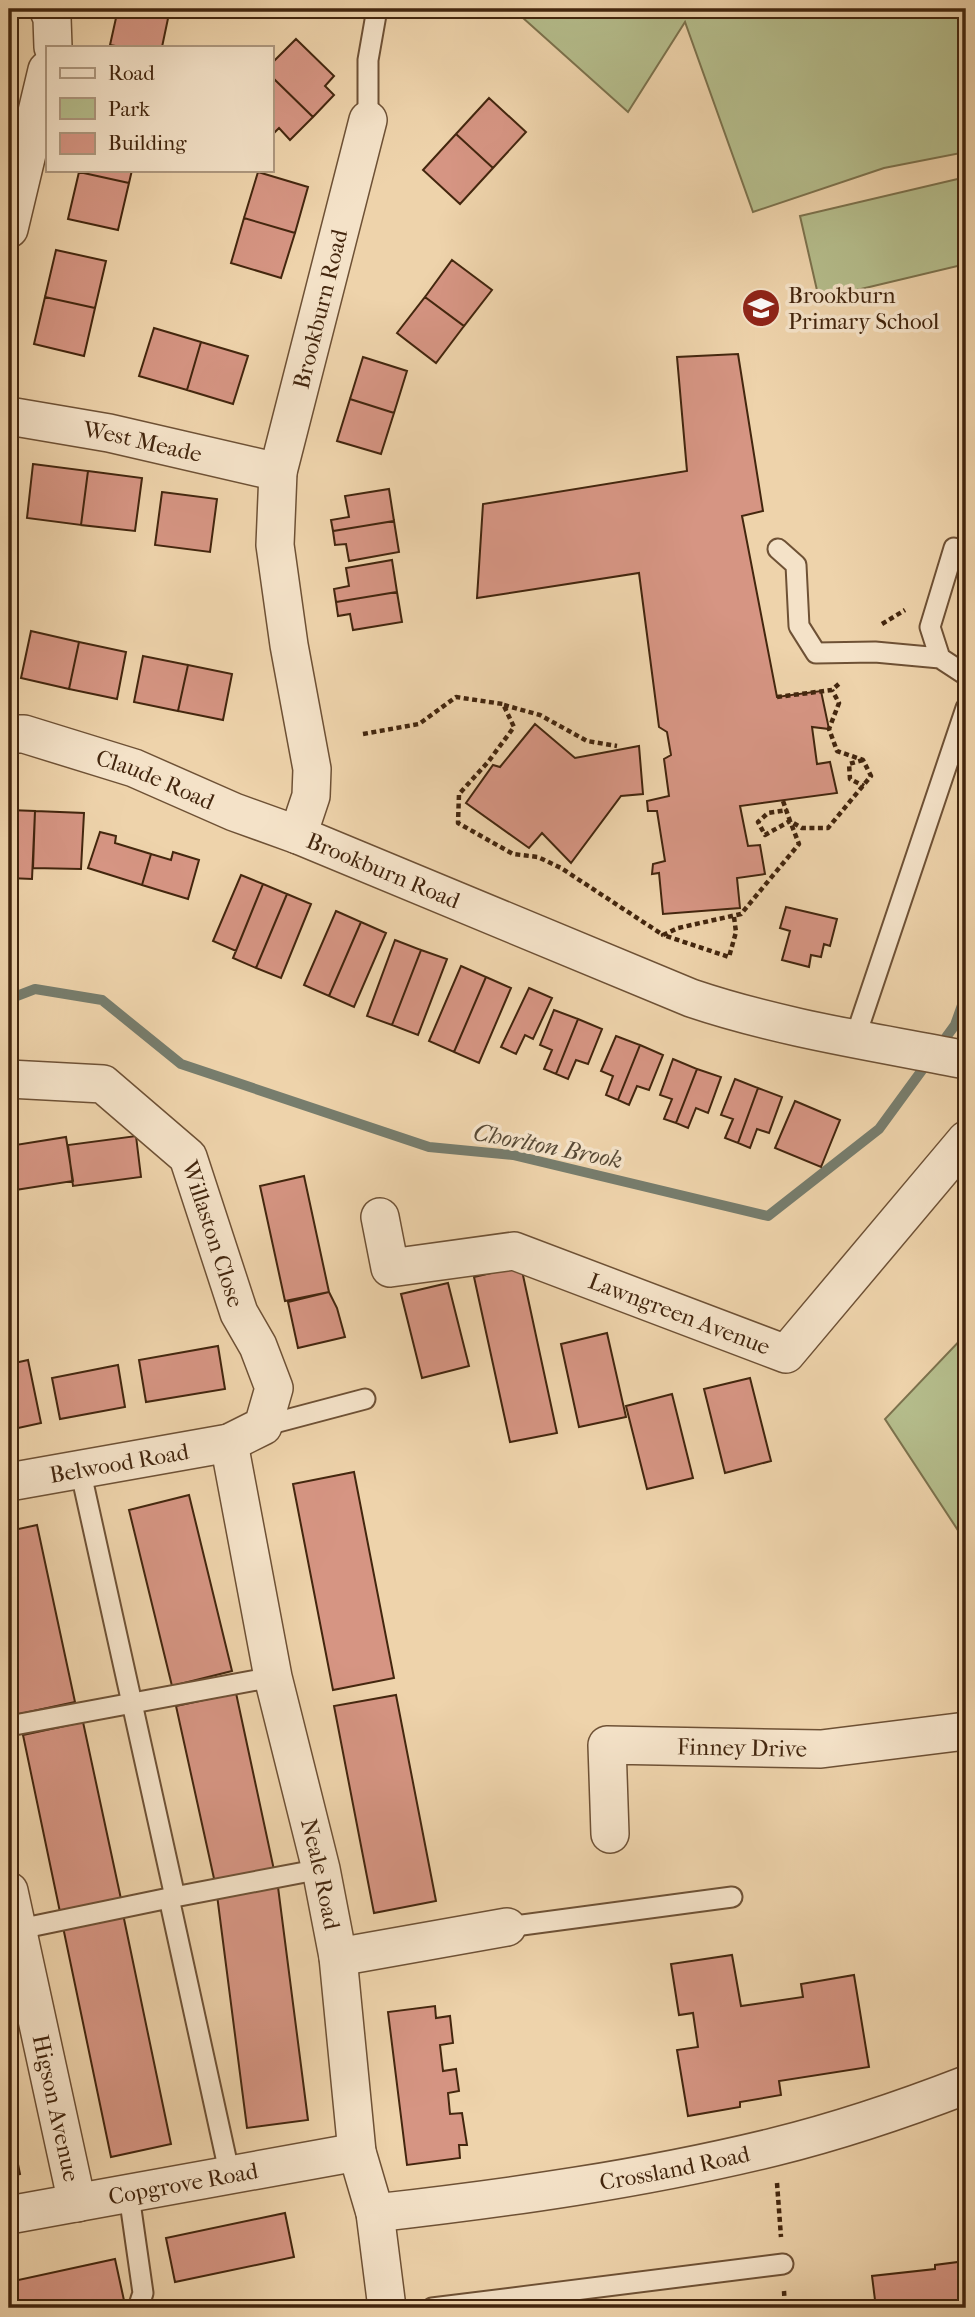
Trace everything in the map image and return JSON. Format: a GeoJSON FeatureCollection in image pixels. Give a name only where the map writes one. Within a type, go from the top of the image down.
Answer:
{"type":"FeatureCollection","features":[{"type":"Feature","properties":{"kind":"street"},"geometry":{"type":"LineString","coordinates":[[48,9],[52,18],[53,46]]}},
{"type":"Feature","properties":{"kind":"street"},"geometry":{"type":"LineString","coordinates":[[9,229],[46,74]]}},
{"type":"Feature","properties":{"kind":"street","name":"Brookburn Road"},"geometry":{"type":"LineString","coordinates":[[368,120],[278,472],[275,545],[289,645],[312,769],[311,796],[298,835],[691,998],[741,1015],[963,1060]]}},
{"type":"Feature","properties":{"kind":"street","name":"West Meade"},"geometry":{"type":"LineString","coordinates":[[9,416],[109,433],[278,472]]}},
{"type":"Feature","properties":{"kind":"street","name":"Claude Road"},"geometry":{"type":"LineString","coordinates":[[9,734],[24,734],[134,768],[234,812],[298,835]]}},
{"type":"Feature","properties":{"kind":"street","name":"Willaston Close"},"geometry":{"type":"LineString","coordinates":[[9,1079],[103,1084],[188,1157],[239,1313],[258,1346],[274,1388],[263,1426]]}},
{"type":"Feature","properties":{"kind":"street","name":"Lawngreen Avenue"},"geometry":{"type":"LineString","coordinates":[[380,1217],[390,1268],[514,1251],[786,1354],[966,1140]]}},
{"type":"Feature","properties":{"kind":"street"},"geometry":{"type":"LineString","coordinates":[[229,1443],[263,1426]]}},
{"type":"Feature","properties":{"kind":"street","name":"Belwood Road"},"geometry":{"type":"LineString","coordinates":[[9,1482],[229,1443]]}},
{"type":"Feature","properties":{"kind":"street","name":"Neale Road"},"geometry":{"type":"LineString","coordinates":[[229,1443],[273,1677],[321,1869],[338,1956],[357,2152],[375,2213],[387,2308]]}},
{"type":"Feature","properties":{"kind":"street","name":"Finney Drive"},"geometry":{"type":"LineString","coordinates":[[610,1833],[607,1745],[821,1749],[966,1731]]}},
{"type":"Feature","properties":{"kind":"street","name":"Higson Avenue"},"geometry":{"type":"LineString","coordinates":[[9,1891],[13,1931],[77,2203]]}},
{"type":"Feature","properties":{"kind":"street"},"geometry":{"type":"LineString","coordinates":[[338,1956],[507,1927]]}},
{"type":"Feature","properties":{"kind":"street","name":"Crossland Road"},"geometry":{"type":"LineString","coordinates":[[375,2213],[665,2172],[774,2147],[908,2107],[966,2085]]}},
{"type":"Feature","properties":{"kind":"street","name":"Copgrove Road"},"geometry":{"type":"LineString","coordinates":[[9,2216],[357,2152]]}},
{"type":"Feature","properties":{"kind":"lane"},"geometry":{"type":"LineString","coordinates":[[368,120],[368,60],[377,9]]}},
{"type":"Feature","properties":{"kind":"lane"},"geometry":{"type":"LineString","coordinates":[[940,658],[930,627],[954,548]]}},
{"type":"Feature","properties":{"kind":"lane"},"geometry":{"type":"LineString","coordinates":[[778,549],[796,565],[799,626],[816,653],[875,652],[940,658],[966,675]]}},
{"type":"Feature","properties":{"kind":"lane"},"geometry":{"type":"LineString","coordinates":[[870,1041],[966,708]]}},
{"type":"Feature","properties":{"kind":"lane"},"geometry":{"type":"LineString","coordinates":[[263,1426],[365,1399]]}},
{"type":"Feature","properties":{"kind":"lane"},"geometry":{"type":"LineString","coordinates":[[80,1469],[132,1703],[230,2176]]}},
{"type":"Feature","properties":{"kind":"lane"},"geometry":{"type":"LineString","coordinates":[[9,1726],[273,1677]]}},
{"type":"Feature","properties":{"kind":"lane"},"geometry":{"type":"LineString","coordinates":[[13,1931],[321,1869]]}},
{"type":"Feature","properties":{"kind":"lane"},"geometry":{"type":"LineString","coordinates":[[507,1927],[732,1897]]}},
{"type":"Feature","properties":{"kind":"lane"},"geometry":{"type":"LineString","coordinates":[[129,2195],[143,2293],[138,2308]]}},
{"type":"Feature","properties":{"kind":"lane"},"geometry":{"type":"LineString","coordinates":[[432,2308],[783,2264]]}},
{"type":"Feature","properties":{"kind":"path"},"geometry":{"type":"LineString","coordinates":[[790,821],[802,828],[828,828],[871,776],[863,760],[837,751],[830,729],[839,703],[832,690]]}},
{"type":"Feature","properties":{"kind":"path"},"geometry":{"type":"LineString","coordinates":[[363,734],[419,724],[456,697],[503,704],[540,715],[587,741],[617,746]]}},
{"type":"Feature","properties":{"kind":"path"},"geometry":{"type":"LineString","coordinates":[[503,704],[514,727],[488,762],[459,794],[458,823],[513,854],[538,857],[561,868],[663,935],[729,957],[736,932],[734,917]]}},
{"type":"Feature","properties":{"kind":"path"},"geometry":{"type":"LineString","coordinates":[[863,760],[849,764],[850,779],[864,786]]}},
{"type":"Feature","properties":{"kind":"path"},"geometry":{"type":"LineString","coordinates":[[663,935],[678,928],[741,914],[799,844],[783,802]]}},
{"type":"Feature","properties":{"kind":"path"},"geometry":{"type":"LineString","coordinates":[[787,810],[768,813],[758,822],[765,835],[790,821]]}},
{"type":"Feature","properties":{"kind":"path"},"geometry":{"type":"LineString","coordinates":[[774,2147],[785,2308]]}},
{"type":"Feature","properties":{"kind":"green space"},"geometry":{"type":"Polygon","coordinates":[[[513,9],[966,9],[966,152],[884,168],[753,212],[685,22],[628,112],[513,9]]]}},
{"type":"Feature","properties":{"kind":"green space"},"geometry":{"type":"Polygon","coordinates":[[[966,177],[966,264],[819,299],[800,216],[966,177]]]}},
{"type":"Feature","properties":{"kind":"green space"},"geometry":{"type":"Polygon","coordinates":[[[966,1334],[966,1536],[963,1538],[885,1419],[966,1334]]]}},
{"type":"Feature","properties":{"kind":"building"},"geometry":{"type":"Polygon","coordinates":[[[118,9],[170,9],[162,46],[110,45],[118,9]]]}},
{"type":"Feature","properties":{"kind":"building"},"geometry":{"type":"Polygon","coordinates":[[[296,39],[334,76],[325,86],[334,95],[313,117],[273,78],[273,62],[296,39]]]}},
{"type":"Feature","properties":{"kind":"building"},"geometry":{"type":"Polygon","coordinates":[[[273,78],[313,117],[290,140],[279,128],[273,134],[273,78]]]}},
{"type":"Feature","properties":{"kind":"building"},"geometry":{"type":"Polygon","coordinates":[[[489,98],[526,132],[493,168],[456,134],[489,98]]]}},
{"type":"Feature","properties":{"kind":"building"},"geometry":{"type":"Polygon","coordinates":[[[456,134],[493,168],[460,204],[423,170],[456,134]]]}},
{"type":"Feature","properties":{"kind":"building"},"geometry":{"type":"Polygon","coordinates":[[[79,172],[132,172],[129,183],[79,172]]]}},
{"type":"Feature","properties":{"kind":"building"},"geometry":{"type":"Polygon","coordinates":[[[79,172],[129,183],[118,230],[68,219],[79,172]]]}},
{"type":"Feature","properties":{"kind":"building"},"geometry":{"type":"Polygon","coordinates":[[[258,172],[308,187],[295,233],[244,218],[258,172]]]}},
{"type":"Feature","properties":{"kind":"building"},"geometry":{"type":"Polygon","coordinates":[[[244,218],[295,233],[281,278],[231,263],[244,218]]]}},
{"type":"Feature","properties":{"kind":"building"},"geometry":{"type":"Polygon","coordinates":[[[56,250],[106,261],[95,308],[45,297],[56,250]]]}},
{"type":"Feature","properties":{"kind":"building"},"geometry":{"type":"Polygon","coordinates":[[[452,260],[492,290],[464,326],[425,297],[452,260]]]}},
{"type":"Feature","properties":{"kind":"building"},"geometry":{"type":"Polygon","coordinates":[[[45,297],[95,308],[84,356],[34,344],[45,297]]]}},
{"type":"Feature","properties":{"kind":"building"},"geometry":{"type":"Polygon","coordinates":[[[425,297],[464,326],[436,363],[397,333],[425,297]]]}},
{"type":"Feature","properties":{"kind":"building"},"geometry":{"type":"Polygon","coordinates":[[[154,328],[201,342],[187,390],[139,376],[154,328]]]}},
{"type":"Feature","properties":{"kind":"building"},"geometry":{"type":"Polygon","coordinates":[[[201,342],[248,356],[233,404],[187,390],[201,342]]]}},
{"type":"Feature","properties":{"kind":"building","name":"Brookburn Primary School"},"geometry":{"type":"Polygon","coordinates":[[[738,354],[763,511],[742,516],[777,697],[821,691],[829,729],[812,727],[817,764],[830,762],[837,793],[740,806],[748,846],[760,845],[765,874],[737,878],[740,908],[663,914],[659,873],[652,874],[653,864],[665,861],[657,811],[648,811],[647,801],[669,796],[664,759],[671,755],[667,732],[659,727],[639,573],[477,598],[483,504],[687,471],[677,357],[738,354]]]}},
{"type":"Feature","properties":{"kind":"building"},"geometry":{"type":"Polygon","coordinates":[[[363,357],[407,371],[394,413],[350,399],[363,357]]]}},
{"type":"Feature","properties":{"kind":"building"},"geometry":{"type":"Polygon","coordinates":[[[350,399],[394,413],[381,454],[337,441],[350,399]]]}},
{"type":"Feature","properties":{"kind":"building"},"geometry":{"type":"Polygon","coordinates":[[[33,464],[88,471],[81,525],[27,518],[33,464]]]}},
{"type":"Feature","properties":{"kind":"building"},"geometry":{"type":"Polygon","coordinates":[[[88,471],[142,478],[135,531],[81,525],[88,471]]]}},
{"type":"Feature","properties":{"kind":"building"},"geometry":{"type":"Polygon","coordinates":[[[389,489],[394,521],[333,531],[331,520],[349,517],[345,496],[389,489]]]}},
{"type":"Feature","properties":{"kind":"building"},"geometry":{"type":"Polygon","coordinates":[[[162,492],[217,499],[210,552],[155,545],[162,492]]]}},
{"type":"Feature","properties":{"kind":"building"},"geometry":{"type":"Polygon","coordinates":[[[394,521],[399,552],[349,561],[346,544],[335,545],[333,531],[394,521]]]}},
{"type":"Feature","properties":{"kind":"building"},"geometry":{"type":"Polygon","coordinates":[[[392,560],[397,592],[336,602],[334,589],[349,586],[346,568],[392,560]]]}},
{"type":"Feature","properties":{"kind":"building"},"geometry":{"type":"Polygon","coordinates":[[[397,592],[402,622],[353,630],[350,614],[338,616],[336,602],[397,592]]]}},
{"type":"Feature","properties":{"kind":"building"},"geometry":{"type":"Polygon","coordinates":[[[31,631],[79,642],[69,689],[21,678],[31,631]]]}},
{"type":"Feature","properties":{"kind":"building"},"geometry":{"type":"Polygon","coordinates":[[[79,642],[126,652],[117,699],[69,689],[79,642]]]}},
{"type":"Feature","properties":{"kind":"building"},"geometry":{"type":"Polygon","coordinates":[[[143,656],[188,665],[178,711],[134,702],[143,656]]]}},
{"type":"Feature","properties":{"kind":"building"},"geometry":{"type":"Polygon","coordinates":[[[188,665],[232,674],[223,720],[178,711],[188,665]]]}},
{"type":"Feature","properties":{"kind":"building"},"geometry":{"type":"Polygon","coordinates":[[[535,724],[575,758],[639,746],[643,794],[621,796],[571,863],[542,833],[529,848],[466,803],[493,765],[500,767],[535,724]]]}},
{"type":"Feature","properties":{"kind":"building"},"geometry":{"type":"Polygon","coordinates":[[[9,810],[35,811],[32,879],[9,878],[9,810]]]}},
{"type":"Feature","properties":{"kind":"building"},"geometry":{"type":"Polygon","coordinates":[[[35,811],[84,813],[81,869],[33,868],[35,811]]]}},
{"type":"Feature","properties":{"kind":"building"},"geometry":{"type":"Polygon","coordinates":[[[100,832],[116,836],[115,843],[151,854],[142,885],[88,868],[100,832]]]}},
{"type":"Feature","properties":{"kind":"building"},"geometry":{"type":"Polygon","coordinates":[[[173,852],[199,860],[188,899],[142,885],[151,854],[171,860],[173,852]]]}},
{"type":"Feature","properties":{"kind":"building"},"geometry":{"type":"Polygon","coordinates":[[[241,875],[263,884],[236,951],[213,941],[241,875]]]}},
{"type":"Feature","properties":{"kind":"building"},"geometry":{"type":"Polygon","coordinates":[[[263,884],[287,894],[256,968],[233,958],[263,884]]]}},
{"type":"Feature","properties":{"kind":"building"},"geometry":{"type":"Polygon","coordinates":[[[287,894],[311,904],[281,978],[256,968],[287,894]]]}},
{"type":"Feature","properties":{"kind":"building"},"geometry":{"type":"Polygon","coordinates":[[[786,907],[837,919],[830,946],[824,944],[821,957],[811,955],[809,967],[782,960],[790,931],[780,928],[786,907]]]}},
{"type":"Feature","properties":{"kind":"building"},"geometry":{"type":"Polygon","coordinates":[[[336,911],[361,922],[329,996],[304,985],[336,911]]]}},
{"type":"Feature","properties":{"kind":"building"},"geometry":{"type":"Polygon","coordinates":[[[361,922],[386,933],[354,1007],[329,996],[361,922]]]}},
{"type":"Feature","properties":{"kind":"building"},"geometry":{"type":"Polygon","coordinates":[[[395,940],[421,950],[392,1025],[367,1016],[395,940]]]}},
{"type":"Feature","properties":{"kind":"building"},"geometry":{"type":"Polygon","coordinates":[[[421,950],[447,959],[418,1035],[392,1025],[421,950]]]}},
{"type":"Feature","properties":{"kind":"building"},"geometry":{"type":"Polygon","coordinates":[[[461,966],[486,977],[454,1052],[429,1041],[461,966]]]}},
{"type":"Feature","properties":{"kind":"building"},"geometry":{"type":"Polygon","coordinates":[[[486,977],[511,988],[479,1063],[454,1052],[486,977]]]}},
{"type":"Feature","properties":{"kind":"building"},"geometry":{"type":"Polygon","coordinates":[[[529,988],[552,998],[533,1039],[525,1035],[516,1054],[501,1047],[529,988]]]}},
{"type":"Feature","properties":{"kind":"building"},"geometry":{"type":"Polygon","coordinates":[[[554,1010],[578,1019],[556,1074],[544,1069],[552,1050],[540,1045],[554,1010]]]}},
{"type":"Feature","properties":{"kind":"building"},"geometry":{"type":"Polygon","coordinates":[[[578,1019],[602,1029],[588,1064],[576,1060],[568,1079],[556,1074],[578,1019]]]}},
{"type":"Feature","properties":{"kind":"building"},"geometry":{"type":"Polygon","coordinates":[[[616,1036],[640,1045],[618,1100],[606,1095],[613,1076],[601,1071],[616,1036]]]}},
{"type":"Feature","properties":{"kind":"building"},"geometry":{"type":"Polygon","coordinates":[[[640,1045],[663,1055],[649,1090],[637,1086],[629,1105],[618,1100],[640,1045]]]}},
{"type":"Feature","properties":{"kind":"building"},"geometry":{"type":"Polygon","coordinates":[[[673,1059],[697,1069],[676,1123],[664,1119],[672,1099],[660,1095],[673,1059]]]}},
{"type":"Feature","properties":{"kind":"building"},"geometry":{"type":"Polygon","coordinates":[[[697,1069],[721,1077],[708,1113],[696,1108],[688,1128],[676,1123],[697,1069]]]}},
{"type":"Feature","properties":{"kind":"building"},"geometry":{"type":"Polygon","coordinates":[[[735,1079],[758,1088],[738,1143],[725,1138],[733,1119],[721,1115],[735,1079]]]}},
{"type":"Feature","properties":{"kind":"building"},"geometry":{"type":"Polygon","coordinates":[[[758,1088],[782,1097],[769,1133],[757,1129],[750,1148],[738,1143],[758,1088]]]}},
{"type":"Feature","properties":{"kind":"building"},"geometry":{"type":"Polygon","coordinates":[[[795,1101],[840,1120],[821,1167],[775,1148],[795,1101]]]}},
{"type":"Feature","properties":{"kind":"building"},"geometry":{"type":"Polygon","coordinates":[[[136,1136],[141,1177],[73,1186],[68,1145],[136,1136]]]}},
{"type":"Feature","properties":{"kind":"building"},"geometry":{"type":"Polygon","coordinates":[[[66,1137],[73,1181],[9,1191],[9,1146],[66,1137]]]}},
{"type":"Feature","properties":{"kind":"building"},"geometry":{"type":"Polygon","coordinates":[[[304,1176],[329,1292],[285,1301],[260,1186],[304,1176]]]}},
{"type":"Feature","properties":{"kind":"building"},"geometry":{"type":"Polygon","coordinates":[[[521,1266],[557,1433],[510,1442],[474,1277],[521,1266]]]}},
{"type":"Feature","properties":{"kind":"building"},"geometry":{"type":"Polygon","coordinates":[[[448,1283],[469,1366],[422,1378],[401,1294],[448,1283]]]}},
{"type":"Feature","properties":{"kind":"building"},"geometry":{"type":"Polygon","coordinates":[[[329,1292],[337,1308],[345,1337],[298,1348],[288,1302],[329,1292]]]}},
{"type":"Feature","properties":{"kind":"building"},"geometry":{"type":"Polygon","coordinates":[[[607,1333],[626,1417],[579,1427],[561,1344],[607,1333]]]}},
{"type":"Feature","properties":{"kind":"building"},"geometry":{"type":"Polygon","coordinates":[[[218,1346],[225,1389],[146,1402],[139,1360],[218,1346]]]}},
{"type":"Feature","properties":{"kind":"building"},"geometry":{"type":"Polygon","coordinates":[[[28,1360],[41,1423],[9,1430],[9,1386],[14,1385],[10,1364],[28,1360]]]}},
{"type":"Feature","properties":{"kind":"building"},"geometry":{"type":"Polygon","coordinates":[[[118,1365],[125,1407],[60,1419],[52,1378],[118,1365]]]}},
{"type":"Feature","properties":{"kind":"building"},"geometry":{"type":"Polygon","coordinates":[[[750,1378],[771,1461],[725,1473],[704,1389],[750,1378]]]}},
{"type":"Feature","properties":{"kind":"building"},"geometry":{"type":"Polygon","coordinates":[[[672,1394],[693,1478],[647,1489],[626,1406],[672,1394]]]}},
{"type":"Feature","properties":{"kind":"building"},"geometry":{"type":"Polygon","coordinates":[[[354,1472],[394,1678],[333,1690],[293,1484],[354,1472]]]}},
{"type":"Feature","properties":{"kind":"building"},"geometry":{"type":"Polygon","coordinates":[[[189,1495],[232,1671],[172,1686],[129,1510],[189,1495]]]}},
{"type":"Feature","properties":{"kind":"building"},"geometry":{"type":"Polygon","coordinates":[[[37,1525],[75,1702],[15,1715],[9,1686],[9,1531],[37,1525]]]}},
{"type":"Feature","properties":{"kind":"building"},"geometry":{"type":"Polygon","coordinates":[[[236,1693],[274,1870],[215,1883],[176,1706],[236,1693]]]}},
{"type":"Feature","properties":{"kind":"building"},"geometry":{"type":"Polygon","coordinates":[[[396,1695],[436,1901],[374,1913],[334,1706],[396,1695]]]}},
{"type":"Feature","properties":{"kind":"building"},"geometry":{"type":"Polygon","coordinates":[[[83,1722],[121,1899],[60,1912],[23,1735],[83,1722]]]}},
{"type":"Feature","properties":{"kind":"building"},"geometry":{"type":"Polygon","coordinates":[[[278,1887],[308,2120],[247,2128],[217,1895],[278,1887]]]}},
{"type":"Feature","properties":{"kind":"building"},"geometry":{"type":"Polygon","coordinates":[[[123,1914],[171,2144],[111,2157],[63,1927],[123,1914]]]}},
{"type":"Feature","properties":{"kind":"building"},"geometry":{"type":"Polygon","coordinates":[[[732,1955],[741,2006],[803,1997],[801,1984],[854,1975],[869,2067],[779,2081],[781,2095],[740,2102],[740,2107],[688,2116],[677,2050],[698,2047],[693,2013],[679,2015],[671,1964],[732,1955]]]}},
{"type":"Feature","properties":{"kind":"building"},"geometry":{"type":"Polygon","coordinates":[[[435,2006],[436,2018],[450,2016],[453,2043],[440,2045],[443,2071],[456,2069],[459,2091],[448,2093],[450,2114],[462,2113],[467,2145],[459,2145],[460,2158],[407,2165],[388,2012],[435,2006]]]}},
{"type":"Feature","properties":{"kind":"building"},"geometry":{"type":"Polygon","coordinates":[[[9,2120],[20,2174],[9,2177],[9,2120]]]}},
{"type":"Feature","properties":{"kind":"building"},"geometry":{"type":"Polygon","coordinates":[[[285,2213],[294,2257],[175,2282],[166,2238],[285,2213]]]}},
{"type":"Feature","properties":{"kind":"building"},"geometry":{"type":"Polygon","coordinates":[[[115,2259],[125,2305],[109,2308],[9,2308],[9,2282],[115,2259]]]}},
{"type":"Feature","properties":{"kind":"building"},"geometry":{"type":"Polygon","coordinates":[[[966,2261],[966,2308],[876,2308],[872,2276],[935,2269],[935,2265],[966,2261]]]}},
{"type":"Feature","properties":{"kind":"building"},"geometry":{"type":"Polygon","coordinates":[[[642,2301],[643,2308],[615,2308],[614,2305],[642,2301]]]}},
{"type":"Feature","properties":{"kind":"waterway","name":"Chorlton Brook"},"geometry":{"type":"LineString","coordinates":[[9,999],[35,989],[102,1000],[181,1064],[429,1147],[513,1155],[768,1216],[879,1129],[955,1025],[966,994]]}},
{"type":"Feature","properties":{"kind":"place","name":"Brookburn Primary School"},"geometry":{"type":"Point","coordinates":[761,308]}}]}
